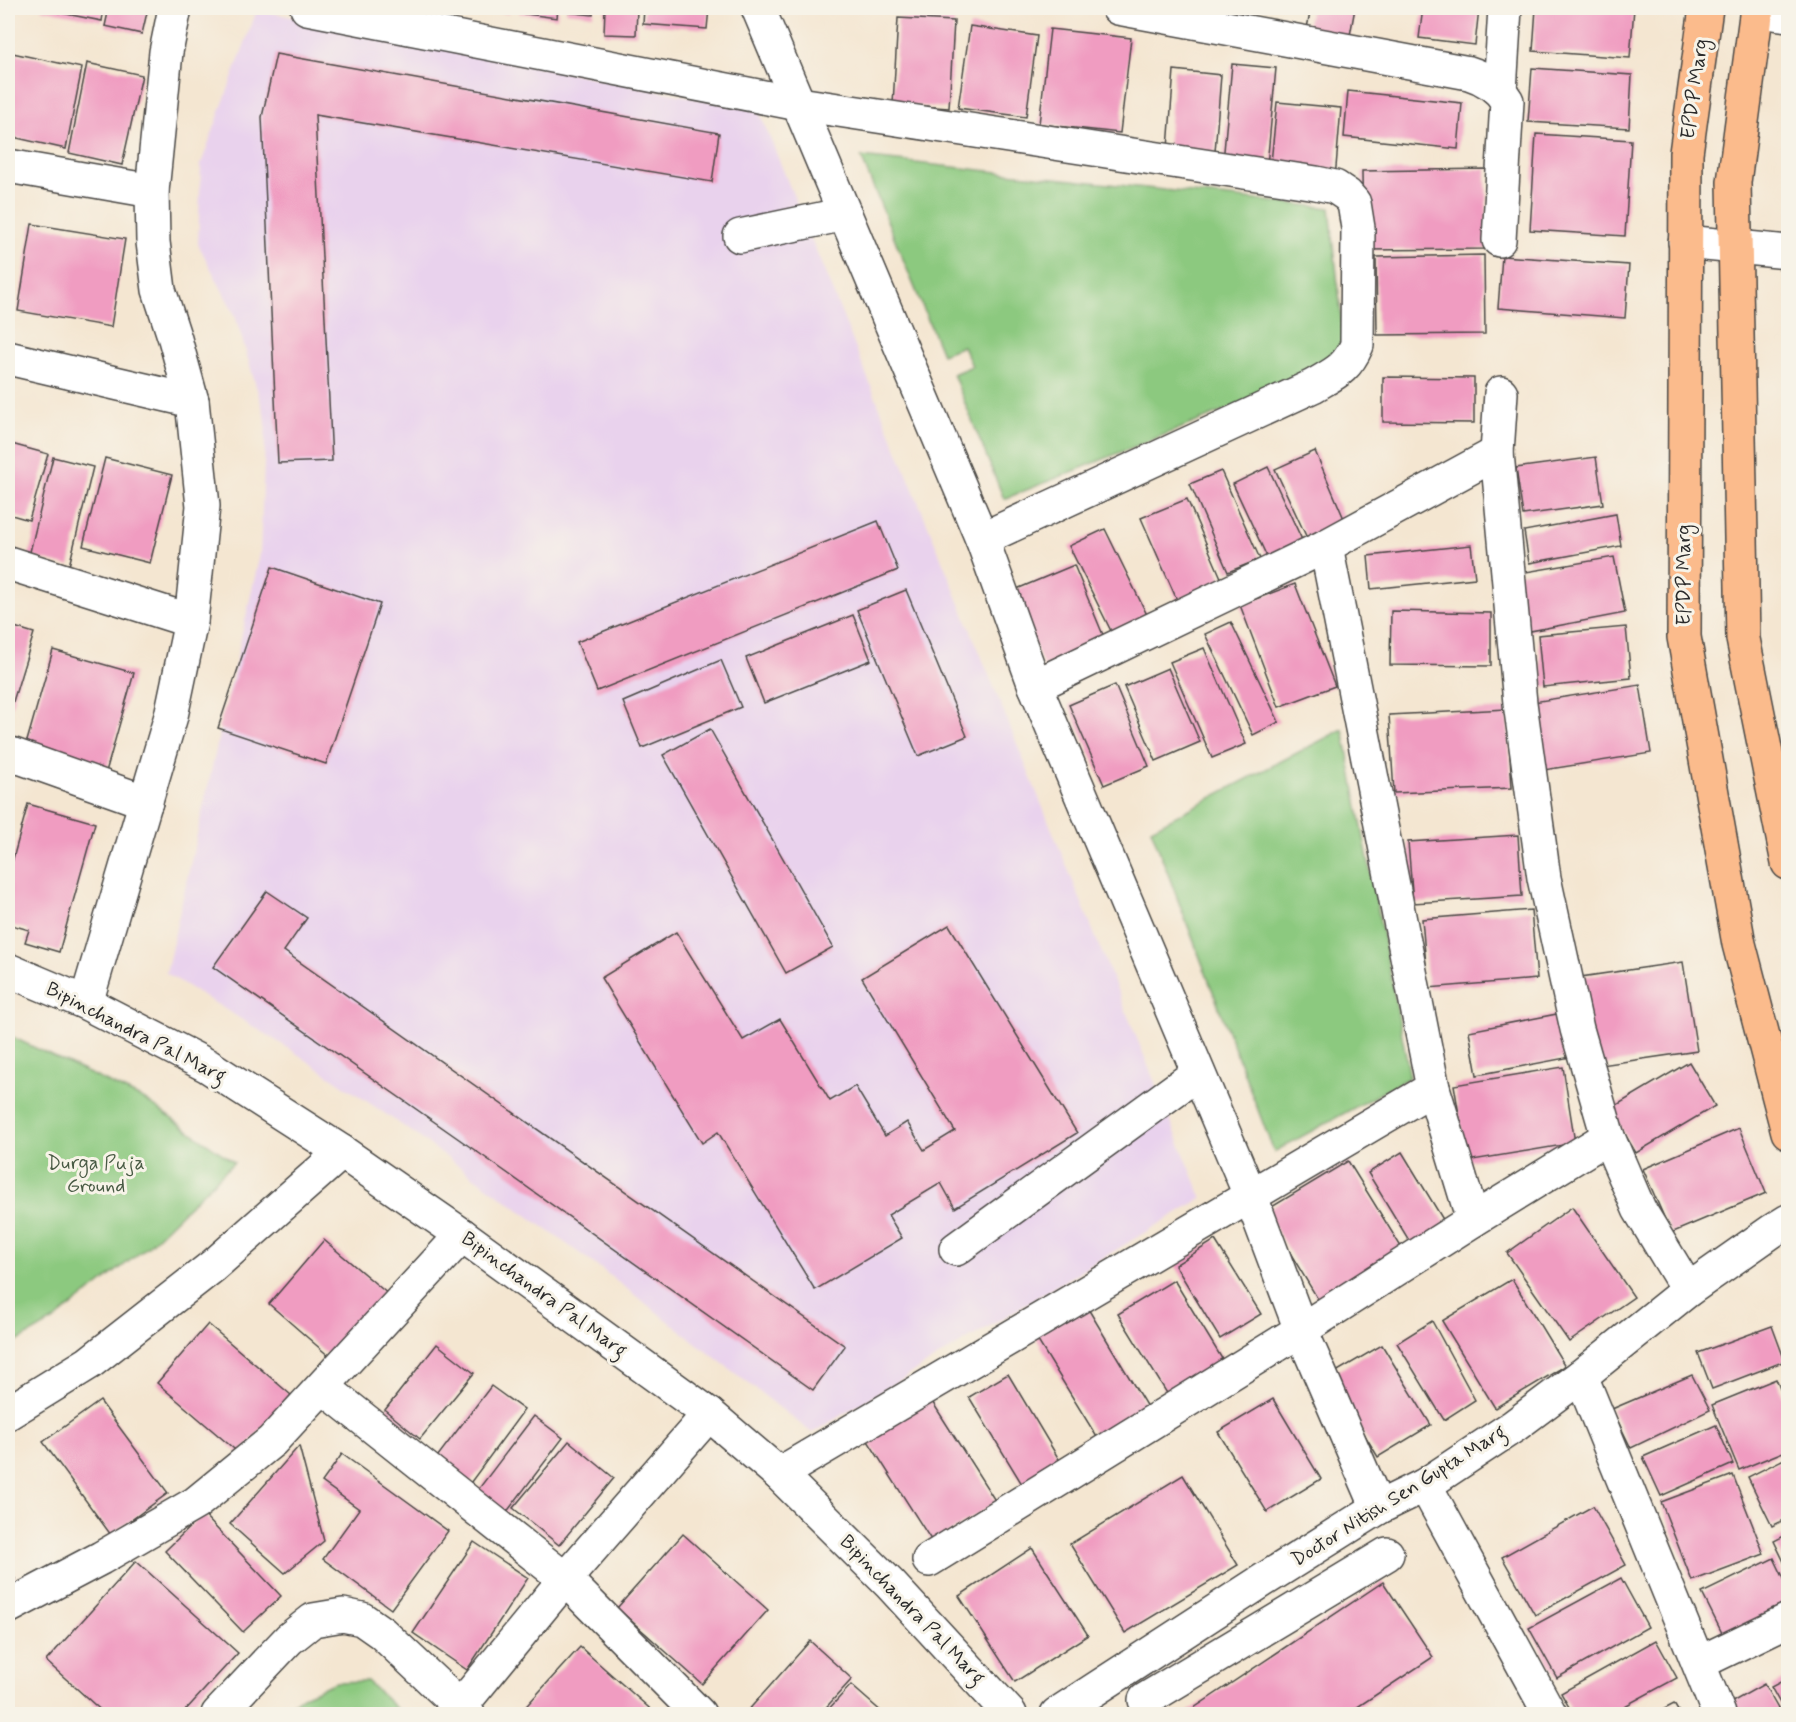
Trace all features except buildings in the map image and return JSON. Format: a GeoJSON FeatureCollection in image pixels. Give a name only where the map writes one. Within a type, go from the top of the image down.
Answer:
{"type":"FeatureCollection","features":[{"type":"Feature","properties":{"kind":"main road","name":"EPDP Marg"},"geometry":{"type":"LineString","coordinates":[[1706,8],[1686,153],[1684,637],[1739,944],[1788,1132]]}},
{"type":"Feature","properties":{"kind":"main road"},"geometry":{"type":"LineString","coordinates":[[1757,9],[1734,182],[1743,639],[1788,863]]}},
{"type":"Feature","properties":{"kind":"street"},"geometry":{"type":"LineString","coordinates":[[86,1003],[171,716],[192,621],[204,506],[192,401],[159,290],[153,242],[152,191],[166,52],[176,8]]}},
{"type":"Feature","properties":{"kind":"street"},"geometry":{"type":"LineString","coordinates":[[307,8],[799,104],[1316,183],[1335,187],[1347,195],[1353,204],[1358,228],[1357,345],[1350,361],[1338,372],[1312,386],[982,539]]}},
{"type":"Feature","properties":{"kind":"street"},"geometry":{"type":"LineString","coordinates":[[758,8],[982,539],[1035,686],[1251,1197],[1301,1330],[1378,1508]]}},
{"type":"Feature","properties":{"kind":"street"},"geometry":{"type":"LineString","coordinates":[[1118,8],[1481,77],[1500,91],[1507,101],[1499,240]]}},
{"type":"Feature","properties":{"kind":"street"},"geometry":{"type":"LineString","coordinates":[[1500,91],[1505,8]]}},
{"type":"Feature","properties":{"kind":"street"},"geometry":{"type":"LineString","coordinates":[[1757,9],[1788,15]]}},
{"type":"Feature","properties":{"kind":"street"},"geometry":{"type":"LineString","coordinates":[[8,166],[152,191]]}},
{"type":"Feature","properties":{"kind":"street"},"geometry":{"type":"LineString","coordinates":[[740,236],[845,214]]}},
{"type":"Feature","properties":{"kind":"street"},"geometry":{"type":"LineString","coordinates":[[1685,242],[1788,252]]}},
{"type":"Feature","properties":{"kind":"street"},"geometry":{"type":"LineString","coordinates":[[8,358],[192,401]]}},
{"type":"Feature","properties":{"kind":"street"},"geometry":{"type":"LineString","coordinates":[[1501,393],[1497,453],[1520,703],[1544,878],[1577,1029],[1608,1137],[1639,1209],[1688,1290]]}},
{"type":"Feature","properties":{"kind":"street"},"geometry":{"type":"LineString","coordinates":[[1035,686],[1326,546],[1497,453]]}},
{"type":"Feature","properties":{"kind":"street"},"geometry":{"type":"LineString","coordinates":[[1326,546],[1433,1088],[1473,1220]]}},
{"type":"Feature","properties":{"kind":"street"},"geometry":{"type":"LineString","coordinates":[[8,563],[192,621]]}},
{"type":"Feature","properties":{"kind":"street"},"geometry":{"type":"LineString","coordinates":[[8,753],[146,802]]}},
{"type":"Feature","properties":{"kind":"street","name":"Bipinchandra Pal Marg"},"geometry":{"type":"LineString","coordinates":[[8,970],[86,1003],[208,1066],[342,1152],[462,1235],[709,1414],[779,1474],[890,1584],[1010,1714]]}},
{"type":"Feature","properties":{"kind":"street"},"geometry":{"type":"LineString","coordinates":[[956,1250],[1198,1073]]}},
{"type":"Feature","properties":{"kind":"street"},"geometry":{"type":"LineString","coordinates":[[779,1474],[1433,1088]]}},
{"type":"Feature","properties":{"kind":"street"},"geometry":{"type":"LineString","coordinates":[[929,1560],[1608,1137]]}},
{"type":"Feature","properties":{"kind":"street"},"geometry":{"type":"LineString","coordinates":[[8,1413],[89,1363],[213,1266],[342,1152]]}},
{"type":"Feature","properties":{"kind":"street","name":"Doctor Nitish Sen Gupta Marg"},"geometry":{"type":"LineString","coordinates":[[1056,1714],[1378,1508],[1425,1485],[1514,1426],[1581,1376],[1688,1290],[1788,1221]]}},
{"type":"Feature","properties":{"kind":"street"},"geometry":{"type":"LineString","coordinates":[[8,1606],[101,1558],[196,1503],[272,1441],[462,1235]]}},
{"type":"Feature","properties":{"kind":"street"},"geometry":{"type":"LineString","coordinates":[[1581,1376],[1719,1714]]}},
{"type":"Feature","properties":{"kind":"street"},"geometry":{"type":"LineString","coordinates":[[323,1387],[565,1579],[699,1714]]}},
{"type":"Feature","properties":{"kind":"street"},"geometry":{"type":"LineString","coordinates":[[218,1714],[289,1639],[313,1620],[343,1615],[362,1619],[382,1633],[464,1711],[565,1579],[709,1414]]}},
{"type":"Feature","properties":{"kind":"street"},"geometry":{"type":"LineString","coordinates":[[1425,1485],[1550,1714]]}},
{"type":"Feature","properties":{"kind":"street"},"geometry":{"type":"LineString","coordinates":[[1145,1700],[1387,1554]]}},
{"type":"Feature","properties":{"kind":"street"},"geometry":{"type":"LineString","coordinates":[[1262,1581],[1284,1616]]}},
{"type":"Feature","properties":{"kind":"street"},"geometry":{"type":"LineString","coordinates":[[1699,1663],[1788,1620]]}},
{"type":"Feature","properties":{"kind":"shaded area"},"geometry":{"type":"Polygon","coordinates":[[[257,10],[759,111],[1202,1198],[812,1433],[600,1268],[409,1130],[293,1051],[166,973],[260,554],[266,420],[235,315],[198,244],[201,164],[257,10]]]}},
{"type":"Feature","properties":{"kind":"green space"},"geometry":{"type":"Polygon","coordinates":[[[861,157],[1330,208],[1346,362],[1004,499],[953,374],[972,366],[963,346],[942,354],[861,157]]]}},
{"type":"Feature","properties":{"kind":"green space"},"geometry":{"type":"Polygon","coordinates":[[[1343,729],[1410,1077],[1274,1152],[1151,829],[1343,729]]]}},
{"type":"Feature","properties":{"kind":"green space","name":"Durga Puja Ground"},"geometry":{"type":"Polygon","coordinates":[[[8,1035],[145,1100],[234,1162],[147,1247],[53,1321],[8,1347],[8,1035]]]}},
{"type":"Feature","properties":{"kind":"green space"},"geometry":{"type":"Polygon","coordinates":[[[367,1681],[402,1714],[280,1714],[303,1696],[336,1682],[367,1681]]]}}]}
